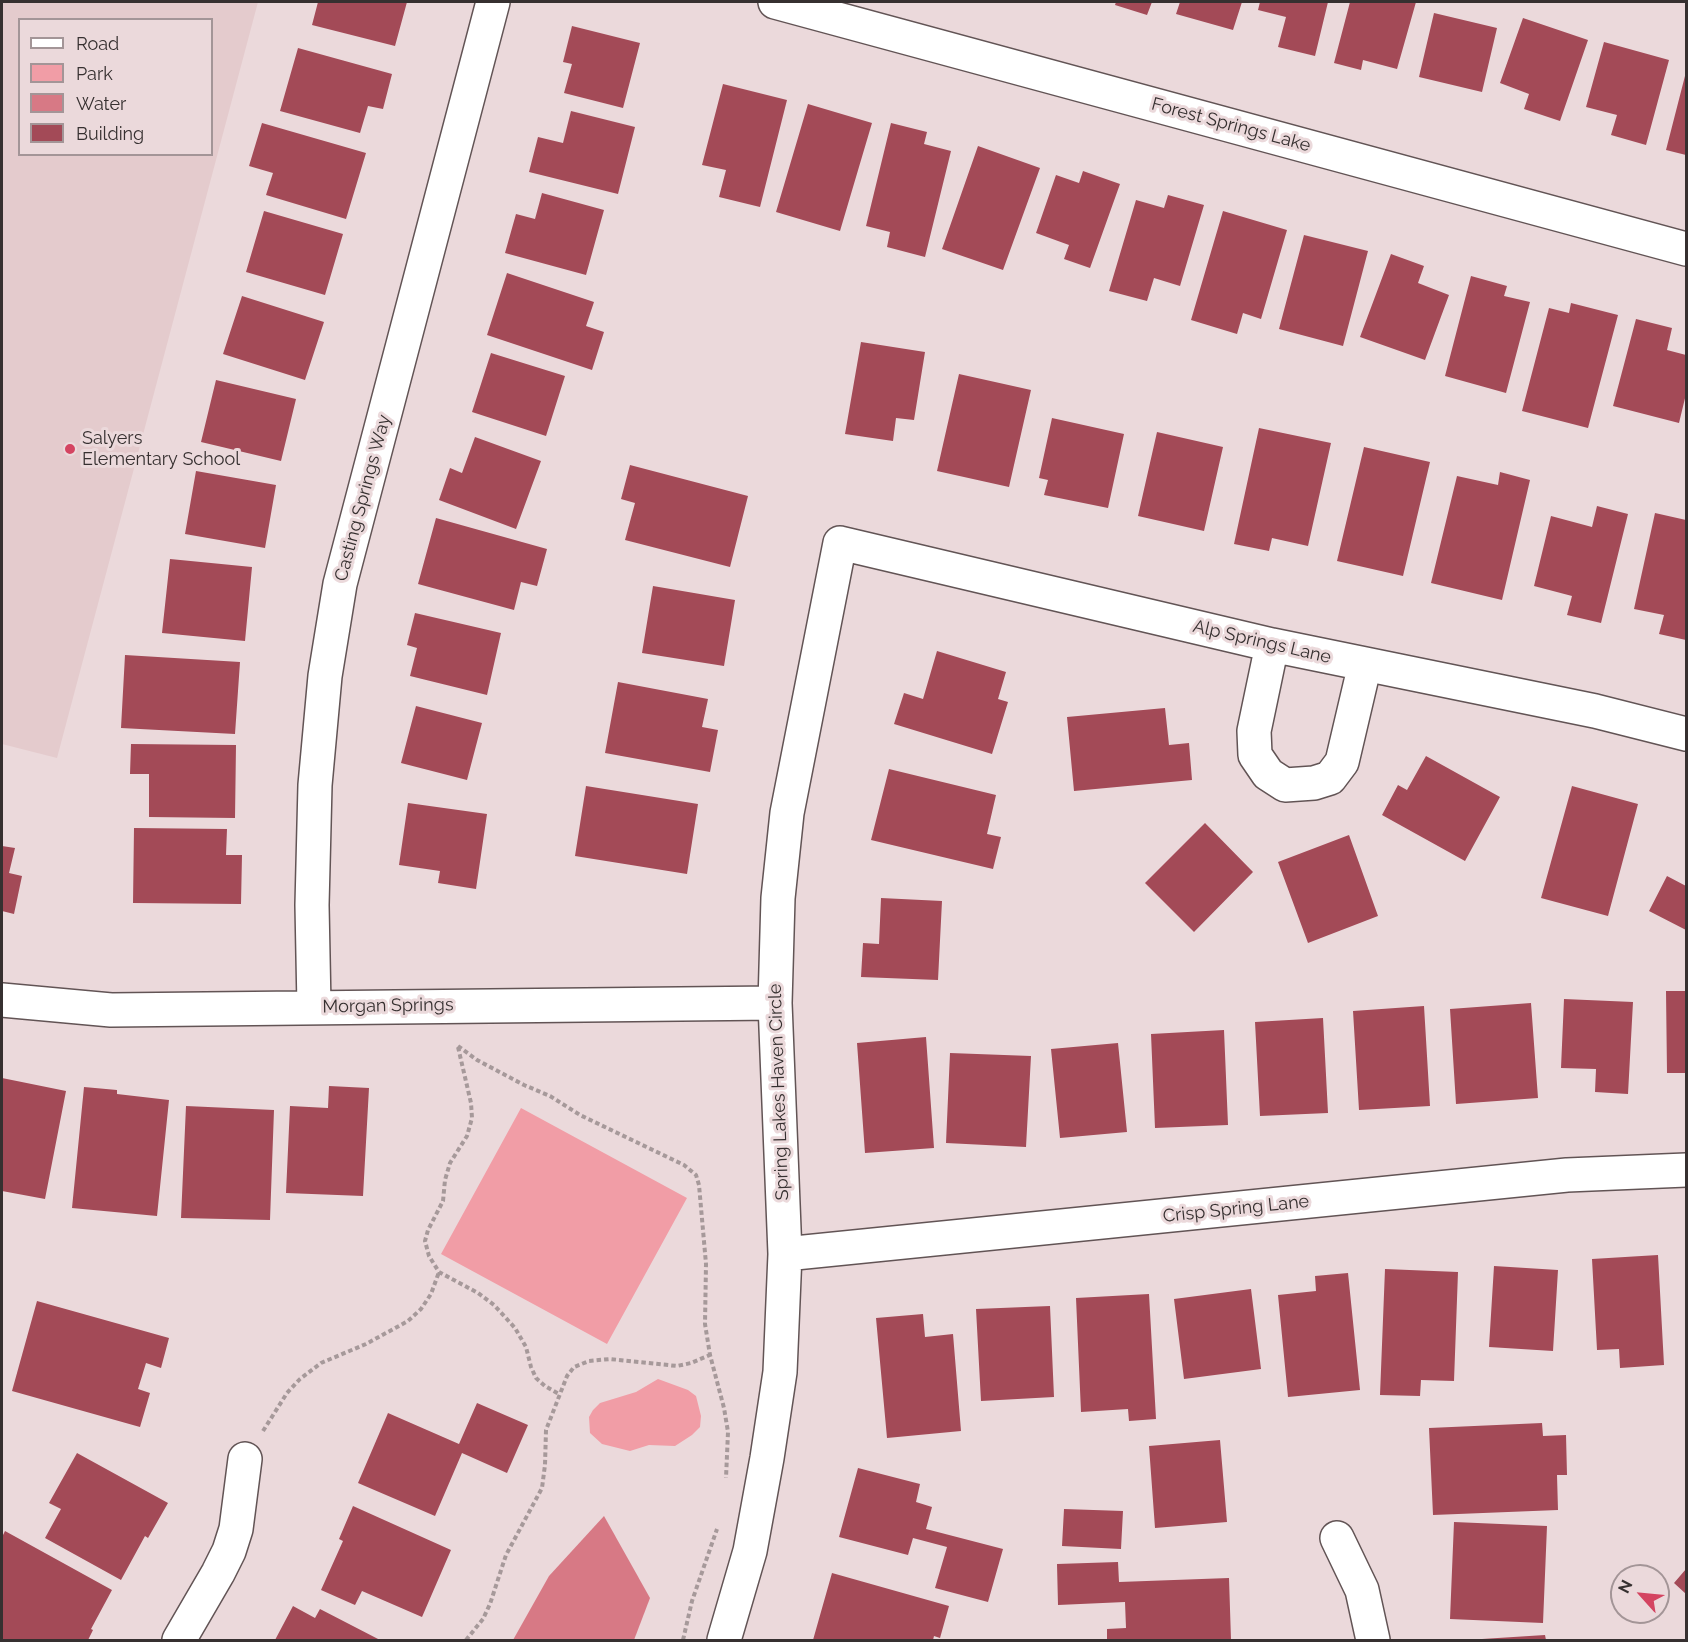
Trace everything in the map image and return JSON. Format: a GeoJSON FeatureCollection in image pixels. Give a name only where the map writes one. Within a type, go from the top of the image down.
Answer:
{"type":"FeatureCollection","features":[{"type":"Feature","properties":{"kind":"street","name":"Casting Springs Way"},"geometry":{"type":"LineString","coordinates":[[314,1007],[312,905],[315,785],[325,676],[340,584],[493,2]]}},
{"type":"Feature","properties":{"kind":"street","name":"Forest Springs Lake"},"geometry":{"type":"LineString","coordinates":[[775,2],[1686,249]]}},
{"type":"Feature","properties":{"kind":"street","name":"Alp Springs Lane"},"geometry":{"type":"LineString","coordinates":[[840,543],[1272,645],[1595,711],[1686,734]]}},
{"type":"Feature","properties":{"kind":"street","name":"Spring Lakes Haven Circle"},"geometry":{"type":"LineString","coordinates":[[724,1641],[750,1551],[780,1372],[785,1254],[775,1003],[778,898],[787,813],[840,543]]}},
{"type":"Feature","properties":{"kind":"street"},"geometry":{"type":"LineString","coordinates":[[1272,645],[1254,731],[1255,755],[1268,774],[1285,785],[1314,783],[1330,778],[1342,762],[1365,664]]}},
{"type":"Feature","properties":{"kind":"street","name":"Morgan Springs"},"geometry":{"type":"LineString","coordinates":[[2,1000],[111,1010],[775,1003]]}},
{"type":"Feature","properties":{"kind":"street","name":"Crisp Spring Lane"},"geometry":{"type":"LineString","coordinates":[[785,1254],[1567,1175],[1686,1170]]}},
{"type":"Feature","properties":{"kind":"street"},"geometry":{"type":"LineString","coordinates":[[178,1641],[229,1551],[236,1529],[245,1459]]}},
{"type":"Feature","properties":{"kind":"street"},"geometry":{"type":"LineString","coordinates":[[1337,1538],[1362,1590],[1373,1641]]}},
{"type":"Feature","properties":{"kind":"path"},"geometry":{"type":"LineString","coordinates":[[457,1005],[458,1046],[471,1103],[472,1118],[467,1136],[450,1163],[445,1180],[443,1201],[425,1241],[429,1256],[439,1272],[478,1293],[494,1305],[515,1328],[526,1347],[536,1378],[559,1394]]}},
{"type":"Feature","properties":{"kind":"path"},"geometry":{"type":"LineString","coordinates":[[458,1046],[477,1060],[550,1096],[580,1115],[684,1165],[696,1175],[699,1185],[706,1264],[705,1324],[728,1432],[725,1489]]}},
{"type":"Feature","properties":{"kind":"path"},"geometry":{"type":"LineString","coordinates":[[245,1459],[287,1393],[300,1379],[321,1363],[374,1341],[408,1321],[421,1309],[431,1294],[439,1272]]}},
{"type":"Feature","properties":{"kind":"path"},"geometry":{"type":"LineString","coordinates":[[466,1641],[483,1619],[506,1555],[542,1488],[546,1430],[567,1376],[574,1367],[589,1361],[610,1359],[677,1365],[691,1363],[710,1355]]}},
{"type":"Feature","properties":{"kind":"path"},"geometry":{"type":"LineString","coordinates":[[684,1641],[692,1601],[719,1523]]}},
{"type":"Feature","properties":{"kind":"shaded area","name":"Salyers Elementary School"},"geometry":{"type":"Polygon","coordinates":[[[2,2],[258,2],[57,758],[2,744],[2,2]]]}},
{"type":"Feature","properties":{"kind":"green space"},"geometry":{"type":"Polygon","coordinates":[[[521,1108],[687,1198],[607,1344],[441,1254],[521,1108]]]}},
{"type":"Feature","properties":{"kind":"green space"},"geometry":{"type":"Polygon","coordinates":[[[658,1379],[688,1390],[696,1396],[701,1416],[700,1427],[692,1435],[675,1446],[649,1445],[630,1451],[602,1444],[590,1433],[589,1417],[600,1403],[636,1392],[658,1379]]]}},
{"type":"Feature","properties":{"kind":"water"},"geometry":{"type":"Polygon","coordinates":[[[604,1516],[650,1598],[634,1640],[513,1640],[549,1576],[604,1516]]]}},
{"type":"Feature","properties":{"kind":"building"},"geometry":{"type":"Polygon","coordinates":[[[318,2],[407,2],[395,46],[312,25],[318,2]]]}},
{"type":"Feature","properties":{"kind":"building"},"geometry":{"type":"Polygon","coordinates":[[[1116,2],[1152,2],[1147,15],[1115,5],[1116,2]]]}},
{"type":"Feature","properties":{"kind":"building"},"geometry":{"type":"Polygon","coordinates":[[[1180,2],[1242,2],[1233,30],[1176,14],[1180,2]]]}},
{"type":"Feature","properties":{"kind":"building"},"geometry":{"type":"Polygon","coordinates":[[[1260,2],[1328,2],[1315,56],[1278,47],[1286,17],[1258,10],[1260,2]]]}},
{"type":"Feature","properties":{"kind":"building"},"geometry":{"type":"Polygon","coordinates":[[[1350,2],[1416,2],[1397,69],[1363,60],[1361,70],[1334,63],[1350,2]]]}},
{"type":"Feature","properties":{"kind":"building"},"geometry":{"type":"Polygon","coordinates":[[[1434,13],[1497,28],[1482,92],[1419,77],[1434,13]]]}},
{"type":"Feature","properties":{"kind":"building"},"geometry":{"type":"Polygon","coordinates":[[[1523,18],[1588,40],[1560,121],[1524,109],[1529,94],[1500,83],[1523,18]]]}},
{"type":"Feature","properties":{"kind":"building"},"geometry":{"type":"Polygon","coordinates":[[[572,26],[640,43],[623,108],[564,93],[572,64],[563,62],[572,26]]]}},
{"type":"Feature","properties":{"kind":"building"},"geometry":{"type":"Polygon","coordinates":[[[1604,42],[1669,60],[1646,145],[1611,135],[1617,115],[1586,107],[1604,42]]]}},
{"type":"Feature","properties":{"kind":"building"},"geometry":{"type":"Polygon","coordinates":[[[298,48],[392,74],[383,109],[368,106],[360,133],[280,111],[298,48]]]}},
{"type":"Feature","properties":{"kind":"building"},"geometry":{"type":"Polygon","coordinates":[[[1686,72],[1686,155],[1666,150],[1686,72]]]}},
{"type":"Feature","properties":{"kind":"building"},"geometry":{"type":"Polygon","coordinates":[[[723,84],[787,100],[760,207],[719,197],[726,170],[702,165],[723,84]]]}},
{"type":"Feature","properties":{"kind":"building"},"geometry":{"type":"Polygon","coordinates":[[[808,104],[872,123],[840,231],[776,212],[808,104]]]}},
{"type":"Feature","properties":{"kind":"building"},"geometry":{"type":"Polygon","coordinates":[[[571,111],[635,127],[618,194],[529,172],[538,137],[563,143],[571,111]]]}},
{"type":"Feature","properties":{"kind":"building"},"geometry":{"type":"Polygon","coordinates":[[[262,123],[366,153],[346,219],[266,195],[273,173],[249,166],[262,123]]]}},
{"type":"Feature","properties":{"kind":"building"},"geometry":{"type":"Polygon","coordinates":[[[891,123],[927,132],[924,144],[951,151],[925,257],[887,247],[890,232],[866,226],[891,123]]]}},
{"type":"Feature","properties":{"kind":"building"},"geometry":{"type":"Polygon","coordinates":[[[978,146],[1040,168],[1003,270],[942,249],[978,146]]]}},
{"type":"Feature","properties":{"kind":"building"},"geometry":{"type":"Polygon","coordinates":[[[1083,171],[1120,184],[1090,268],[1064,259],[1069,245],[1036,233],[1056,175],[1079,183],[1083,171]]]}},
{"type":"Feature","properties":{"kind":"building"},"geometry":{"type":"Polygon","coordinates":[[[542,193],[604,210],[586,275],[505,253],[516,214],[535,219],[542,193]]]}},
{"type":"Feature","properties":{"kind":"building"},"geometry":{"type":"Polygon","coordinates":[[[1168,195],[1204,205],[1180,286],[1154,278],[1147,301],[1109,291],[1136,200],[1164,208],[1168,195]]]}},
{"type":"Feature","properties":{"kind":"building"},"geometry":{"type":"Polygon","coordinates":[[[264,211],[343,234],[325,295],[246,272],[264,211]]]}},
{"type":"Feature","properties":{"kind":"building"},"geometry":{"type":"Polygon","coordinates":[[[1223,211],[1287,230],[1261,319],[1243,313],[1237,334],[1191,320],[1223,211]]]}},
{"type":"Feature","properties":{"kind":"building"},"geometry":{"type":"Polygon","coordinates":[[[1304,235],[1368,251],[1343,346],[1279,329],[1304,235]]]}},
{"type":"Feature","properties":{"kind":"building"},"geometry":{"type":"Polygon","coordinates":[[[1391,254],[1424,266],[1418,283],[1449,295],[1425,360],[1360,337],[1391,254]]]}},
{"type":"Feature","properties":{"kind":"building"},"geometry":{"type":"Polygon","coordinates":[[[507,273],[594,302],[586,326],[604,332],[592,370],[487,335],[507,273]]]}},
{"type":"Feature","properties":{"kind":"building"},"geometry":{"type":"Polygon","coordinates":[[[1471,276],[1507,286],[1504,296],[1530,302],[1506,393],[1445,376],[1471,276]]]}},
{"type":"Feature","properties":{"kind":"building"},"geometry":{"type":"Polygon","coordinates":[[[242,296],[324,322],[305,380],[223,354],[242,296]]]}},
{"type":"Feature","properties":{"kind":"building"},"geometry":{"type":"Polygon","coordinates":[[[1571,303],[1618,315],[1588,428],[1522,411],[1549,308],[1569,313],[1571,303]]]}},
{"type":"Feature","properties":{"kind":"building"},"geometry":{"type":"Polygon","coordinates":[[[1636,319],[1672,328],[1667,350],[1686,355],[1686,394],[1679,423],[1613,406],[1636,319]]]}},
{"type":"Feature","properties":{"kind":"building"},"geometry":{"type":"Polygon","coordinates":[[[861,342],[925,352],[914,420],[896,418],[893,441],[845,434],[861,342]]]}},
{"type":"Feature","properties":{"kind":"building"},"geometry":{"type":"Polygon","coordinates":[[[491,353],[565,376],[546,436],[472,412],[491,353]]]}},
{"type":"Feature","properties":{"kind":"building"},"geometry":{"type":"Polygon","coordinates":[[[959,374],[1031,390],[1009,487],[937,471],[959,374]]]}},
{"type":"Feature","properties":{"kind":"building"},"geometry":{"type":"Polygon","coordinates":[[[216,380],[296,399],[281,461],[201,442],[216,380]]]}},
{"type":"Feature","properties":{"kind":"building"},"geometry":{"type":"Polygon","coordinates":[[[1052,418],[1124,434],[1108,508],[1044,495],[1048,480],[1039,478],[1052,418]]]}},
{"type":"Feature","properties":{"kind":"building"},"geometry":{"type":"Polygon","coordinates":[[[1259,428],[1331,443],[1308,546],[1272,538],[1269,551],[1234,544],[1259,428]]]}},
{"type":"Feature","properties":{"kind":"building"},"geometry":{"type":"Polygon","coordinates":[[[1157,432],[1223,447],[1204,531],[1138,516],[1157,432]]]}},
{"type":"Feature","properties":{"kind":"building"},"geometry":{"type":"Polygon","coordinates":[[[475,437],[541,461],[516,529],[439,500],[450,468],[462,473],[475,437]]]}},
{"type":"Feature","properties":{"kind":"building"},"geometry":{"type":"Polygon","coordinates":[[[1364,447],[1430,462],[1403,576],[1337,561],[1364,447]]]}},
{"type":"Feature","properties":{"kind":"building"},"geometry":{"type":"Polygon","coordinates":[[[630,465],[748,496],[730,567],[625,540],[635,503],[621,499],[630,465]]]}},
{"type":"Feature","properties":{"kind":"building"},"geometry":{"type":"Polygon","coordinates":[[[196,471],[276,485],[265,548],[185,534],[196,471]]]}},
{"type":"Feature","properties":{"kind":"building"},"geometry":{"type":"Polygon","coordinates":[[[1500,472],[1530,480],[1502,600],[1431,583],[1457,476],[1498,485],[1500,472]]]}},
{"type":"Feature","properties":{"kind":"building"},"geometry":{"type":"Polygon","coordinates":[[[1597,506],[1628,514],[1601,623],[1567,615],[1572,596],[1534,586],[1551,516],[1592,527],[1597,506]]]}},
{"type":"Feature","properties":{"kind":"building"},"geometry":{"type":"Polygon","coordinates":[[[1655,513],[1686,520],[1686,640],[1659,634],[1664,615],[1634,609],[1655,513]]]}},
{"type":"Feature","properties":{"kind":"building"},"geometry":{"type":"Polygon","coordinates":[[[436,518],[547,549],[537,586],[521,582],[514,610],[418,584],[436,518]]]}},
{"type":"Feature","properties":{"kind":"building"},"geometry":{"type":"Polygon","coordinates":[[[170,559],[252,567],[245,641],[162,633],[170,559]]]}},
{"type":"Feature","properties":{"kind":"building"},"geometry":{"type":"Polygon","coordinates":[[[653,586],[735,600],[724,666],[642,653],[653,586]]]}},
{"type":"Feature","properties":{"kind":"building"},"geometry":{"type":"Polygon","coordinates":[[[415,613],[501,633],[487,695],[410,676],[417,648],[407,645],[415,613]]]}},
{"type":"Feature","properties":{"kind":"building"},"geometry":{"type":"Polygon","coordinates":[[[937,651],[1006,672],[998,699],[1008,702],[992,754],[894,724],[904,693],[923,699],[937,651]]]}},
{"type":"Feature","properties":{"kind":"building"},"geometry":{"type":"Polygon","coordinates":[[[125,655],[240,662],[235,734],[121,728],[125,655]]]}},
{"type":"Feature","properties":{"kind":"building"},"geometry":{"type":"Polygon","coordinates":[[[618,682],[708,699],[702,727],[718,730],[710,772],[605,753],[618,682]]]}},
{"type":"Feature","properties":{"kind":"building"},"geometry":{"type":"Polygon","coordinates":[[[416,706],[482,723],[467,780],[401,763],[416,706]]]}},
{"type":"Feature","properties":{"kind":"building"},"geometry":{"type":"Polygon","coordinates":[[[1165,708],[1169,745],[1189,743],[1192,780],[1074,791],[1067,717],[1165,708]]]}},
{"type":"Feature","properties":{"kind":"building"},"geometry":{"type":"Polygon","coordinates":[[[131,744],[236,745],[235,818],[149,817],[149,774],[130,774],[131,744]]]}},
{"type":"Feature","properties":{"kind":"building"},"geometry":{"type":"Polygon","coordinates":[[[1426,756],[1500,797],[1465,861],[1382,815],[1398,785],[1407,790],[1426,756]]]}},
{"type":"Feature","properties":{"kind":"building"},"geometry":{"type":"Polygon","coordinates":[[[889,769],[996,795],[987,834],[1001,837],[993,869],[871,840],[889,769]]]}},
{"type":"Feature","properties":{"kind":"building"},"geometry":{"type":"Polygon","coordinates":[[[586,786],[698,804],[687,874],[575,856],[586,786]]]}},
{"type":"Feature","properties":{"kind":"building"},"geometry":{"type":"Polygon","coordinates":[[[1572,786],[1638,804],[1608,916],[1541,898],[1572,786]]]}},
{"type":"Feature","properties":{"kind":"building"},"geometry":{"type":"Polygon","coordinates":[[[408,803],[487,814],[476,889],[438,883],[440,871],[399,865],[408,803]]]}},
{"type":"Feature","properties":{"kind":"building"},"geometry":{"type":"Polygon","coordinates":[[[1205,823],[1253,872],[1194,932],[1145,883],[1205,823]]]}},
{"type":"Feature","properties":{"kind":"building"},"geometry":{"type":"Polygon","coordinates":[[[134,828],[227,829],[226,855],[242,855],[241,904],[133,903],[134,828]]]}},
{"type":"Feature","properties":{"kind":"building"},"geometry":{"type":"Polygon","coordinates":[[[1349,835],[1378,916],[1308,943],[1278,862],[1349,835]]]}},
{"type":"Feature","properties":{"kind":"building"},"geometry":{"type":"Polygon","coordinates":[[[2,846],[15,848],[9,873],[22,876],[14,914],[2,911],[2,846]]]}},
{"type":"Feature","properties":{"kind":"building"},"geometry":{"type":"Polygon","coordinates":[[[1667,876],[1686,886],[1686,930],[1649,911],[1667,876]]]}},
{"type":"Feature","properties":{"kind":"building"},"geometry":{"type":"Polygon","coordinates":[[[881,898],[942,901],[938,980],[861,977],[863,943],[879,944],[881,898]]]}},
{"type":"Feature","properties":{"kind":"building"},"geometry":{"type":"Polygon","coordinates":[[[1666,991],[1686,991],[1686,1073],[1667,1073],[1666,991]]]}},
{"type":"Feature","properties":{"kind":"building"},"geometry":{"type":"Polygon","coordinates":[[[1564,999],[1633,1002],[1628,1094],[1595,1092],[1596,1069],[1561,1068],[1564,999]]]}},
{"type":"Feature","properties":{"kind":"building"},"geometry":{"type":"Polygon","coordinates":[[[1531,1003],[1538,1098],[1456,1104],[1450,1009],[1531,1003]]]}},
{"type":"Feature","properties":{"kind":"building"},"geometry":{"type":"Polygon","coordinates":[[[1424,1006],[1430,1106],[1359,1110],[1353,1011],[1424,1006]]]}},
{"type":"Feature","properties":{"kind":"building"},"geometry":{"type":"Polygon","coordinates":[[[1323,1018],[1328,1113],[1260,1116],[1255,1022],[1323,1018]]]}},
{"type":"Feature","properties":{"kind":"building"},"geometry":{"type":"Polygon","coordinates":[[[1224,1030],[1228,1125],[1155,1128],[1151,1034],[1224,1030]]]}},
{"type":"Feature","properties":{"kind":"building"},"geometry":{"type":"Polygon","coordinates":[[[926,1037],[934,1148],[865,1153],[857,1043],[926,1037]]]}},
{"type":"Feature","properties":{"kind":"building"},"geometry":{"type":"Polygon","coordinates":[[[1118,1043],[1127,1132],[1060,1138],[1051,1049],[1118,1043]]]}},
{"type":"Feature","properties":{"kind":"building"},"geometry":{"type":"Polygon","coordinates":[[[950,1053],[1031,1056],[1026,1147],[946,1143],[950,1053]]]}},
{"type":"Feature","properties":{"kind":"building"},"geometry":{"type":"Polygon","coordinates":[[[2,1078],[66,1091],[45,1199],[2,1191],[2,1078]]]}},
{"type":"Feature","properties":{"kind":"building"},"geometry":{"type":"Polygon","coordinates":[[[329,1086],[369,1088],[363,1196],[286,1193],[290,1106],[328,1108],[329,1086]]]}},
{"type":"Feature","properties":{"kind":"building"},"geometry":{"type":"Polygon","coordinates":[[[84,1087],[117,1090],[117,1094],[169,1100],[157,1216],[72,1208],[84,1087]]]}},
{"type":"Feature","properties":{"kind":"building"},"geometry":{"type":"Polygon","coordinates":[[[186,1106],[274,1110],[270,1220],[181,1218],[186,1106]]]}},
{"type":"Feature","properties":{"kind":"building"},"geometry":{"type":"Polygon","coordinates":[[[1658,1255],[1664,1365],[1620,1368],[1619,1349],[1597,1350],[1592,1259],[1658,1255]]]}},
{"type":"Feature","properties":{"kind":"building"},"geometry":{"type":"Polygon","coordinates":[[[1494,1266],[1558,1270],[1553,1351],[1489,1347],[1494,1266]]]}},
{"type":"Feature","properties":{"kind":"building"},"geometry":{"type":"Polygon","coordinates":[[[1385,1269],[1458,1272],[1454,1381],[1421,1380],[1420,1396],[1380,1395],[1385,1269]]]}},
{"type":"Feature","properties":{"kind":"building"},"geometry":{"type":"Polygon","coordinates":[[[1348,1273],[1360,1390],[1288,1397],[1278,1295],[1316,1291],[1315,1276],[1348,1273]]]}},
{"type":"Feature","properties":{"kind":"building"},"geometry":{"type":"Polygon","coordinates":[[[1251,1289],[1261,1369],[1184,1379],[1174,1299],[1251,1289]]]}},
{"type":"Feature","properties":{"kind":"building"},"geometry":{"type":"Polygon","coordinates":[[[1149,1294],[1156,1419],[1129,1421],[1128,1409],[1081,1412],[1076,1298],[1149,1294]]]}},
{"type":"Feature","properties":{"kind":"building"},"geometry":{"type":"Polygon","coordinates":[[[37,1301],[169,1338],[161,1368],[146,1363],[138,1389],[150,1393],[140,1427],[12,1391],[37,1301]]]}},
{"type":"Feature","properties":{"kind":"building"},"geometry":{"type":"Polygon","coordinates":[[[1050,1306],[1054,1397],[981,1401],[976,1309],[1050,1306]]]}},
{"type":"Feature","properties":{"kind":"building"},"geometry":{"type":"Polygon","coordinates":[[[923,1314],[925,1337],[953,1334],[961,1431],[887,1438],[876,1318],[923,1314]]]}},
{"type":"Feature","properties":{"kind":"building"},"geometry":{"type":"Polygon","coordinates":[[[477,1403],[528,1425],[507,1473],[462,1453],[435,1516],[358,1483],[388,1413],[459,1444],[477,1403]]]}},
{"type":"Feature","properties":{"kind":"building"},"geometry":{"type":"Polygon","coordinates":[[[1542,1423],[1543,1436],[1566,1435],[1567,1475],[1557,1475],[1558,1510],[1433,1515],[1429,1428],[1542,1423]]]}},
{"type":"Feature","properties":{"kind":"building"},"geometry":{"type":"Polygon","coordinates":[[[1220,1440],[1227,1522],[1155,1528],[1149,1446],[1220,1440]]]}},
{"type":"Feature","properties":{"kind":"building"},"geometry":{"type":"Polygon","coordinates":[[[77,1453],[168,1503],[148,1538],[145,1536],[121,1580],[45,1538],[61,1509],[49,1503],[77,1453]]]}},
{"type":"Feature","properties":{"kind":"building"},"geometry":{"type":"Polygon","coordinates":[[[858,1468],[920,1484],[916,1502],[932,1507],[926,1529],[1003,1549],[988,1602],[935,1588],[947,1547],[913,1538],[908,1555],[839,1537],[858,1468]]]}},
{"type":"Feature","properties":{"kind":"building"},"geometry":{"type":"Polygon","coordinates":[[[353,1506],[451,1550],[422,1617],[362,1591],[355,1605],[321,1590],[343,1541],[339,1539],[353,1506]]]}},
{"type":"Feature","properties":{"kind":"building"},"geometry":{"type":"Polygon","coordinates":[[[1064,1509],[1123,1511],[1121,1549],[1062,1546],[1064,1509]]]}},
{"type":"Feature","properties":{"kind":"building"},"geometry":{"type":"Polygon","coordinates":[[[1454,1522],[1547,1526],[1543,1623],[1450,1619],[1454,1522]]]}},
{"type":"Feature","properties":{"kind":"building"},"geometry":{"type":"Polygon","coordinates":[[[5,1531],[112,1590],[91,1629],[93,1630],[88,1640],[2,1640],[2,1537],[5,1531]]]}},
{"type":"Feature","properties":{"kind":"building"},"geometry":{"type":"Polygon","coordinates":[[[1118,1562],[1119,1582],[1229,1578],[1231,1640],[1107,1640],[1107,1629],[1126,1628],[1125,1602],[1058,1605],[1057,1564],[1118,1562]]]}},
{"type":"Feature","properties":{"kind":"building"},"geometry":{"type":"Polygon","coordinates":[[[1686,1569],[1686,1594],[1674,1583],[1686,1569]]]}},
{"type":"Feature","properties":{"kind":"building"},"geometry":{"type":"Polygon","coordinates":[[[832,1573],[949,1606],[940,1638],[934,1636],[933,1640],[813,1640],[832,1573]]]}},
{"type":"Feature","properties":{"kind":"building"},"geometry":{"type":"Polygon","coordinates":[[[293,1606],[315,1618],[320,1609],[380,1640],[275,1640],[293,1606]]]}},
{"type":"Feature","properties":{"kind":"building"},"geometry":{"type":"Polygon","coordinates":[[[1545,1635],[1546,1640],[1482,1640],[1482,1639],[1545,1635]]]}},
{"type":"Feature","properties":{"kind":"place","name":"Salyers Elementary School"},"geometry":{"type":"Point","coordinates":[70,449]}}]}
